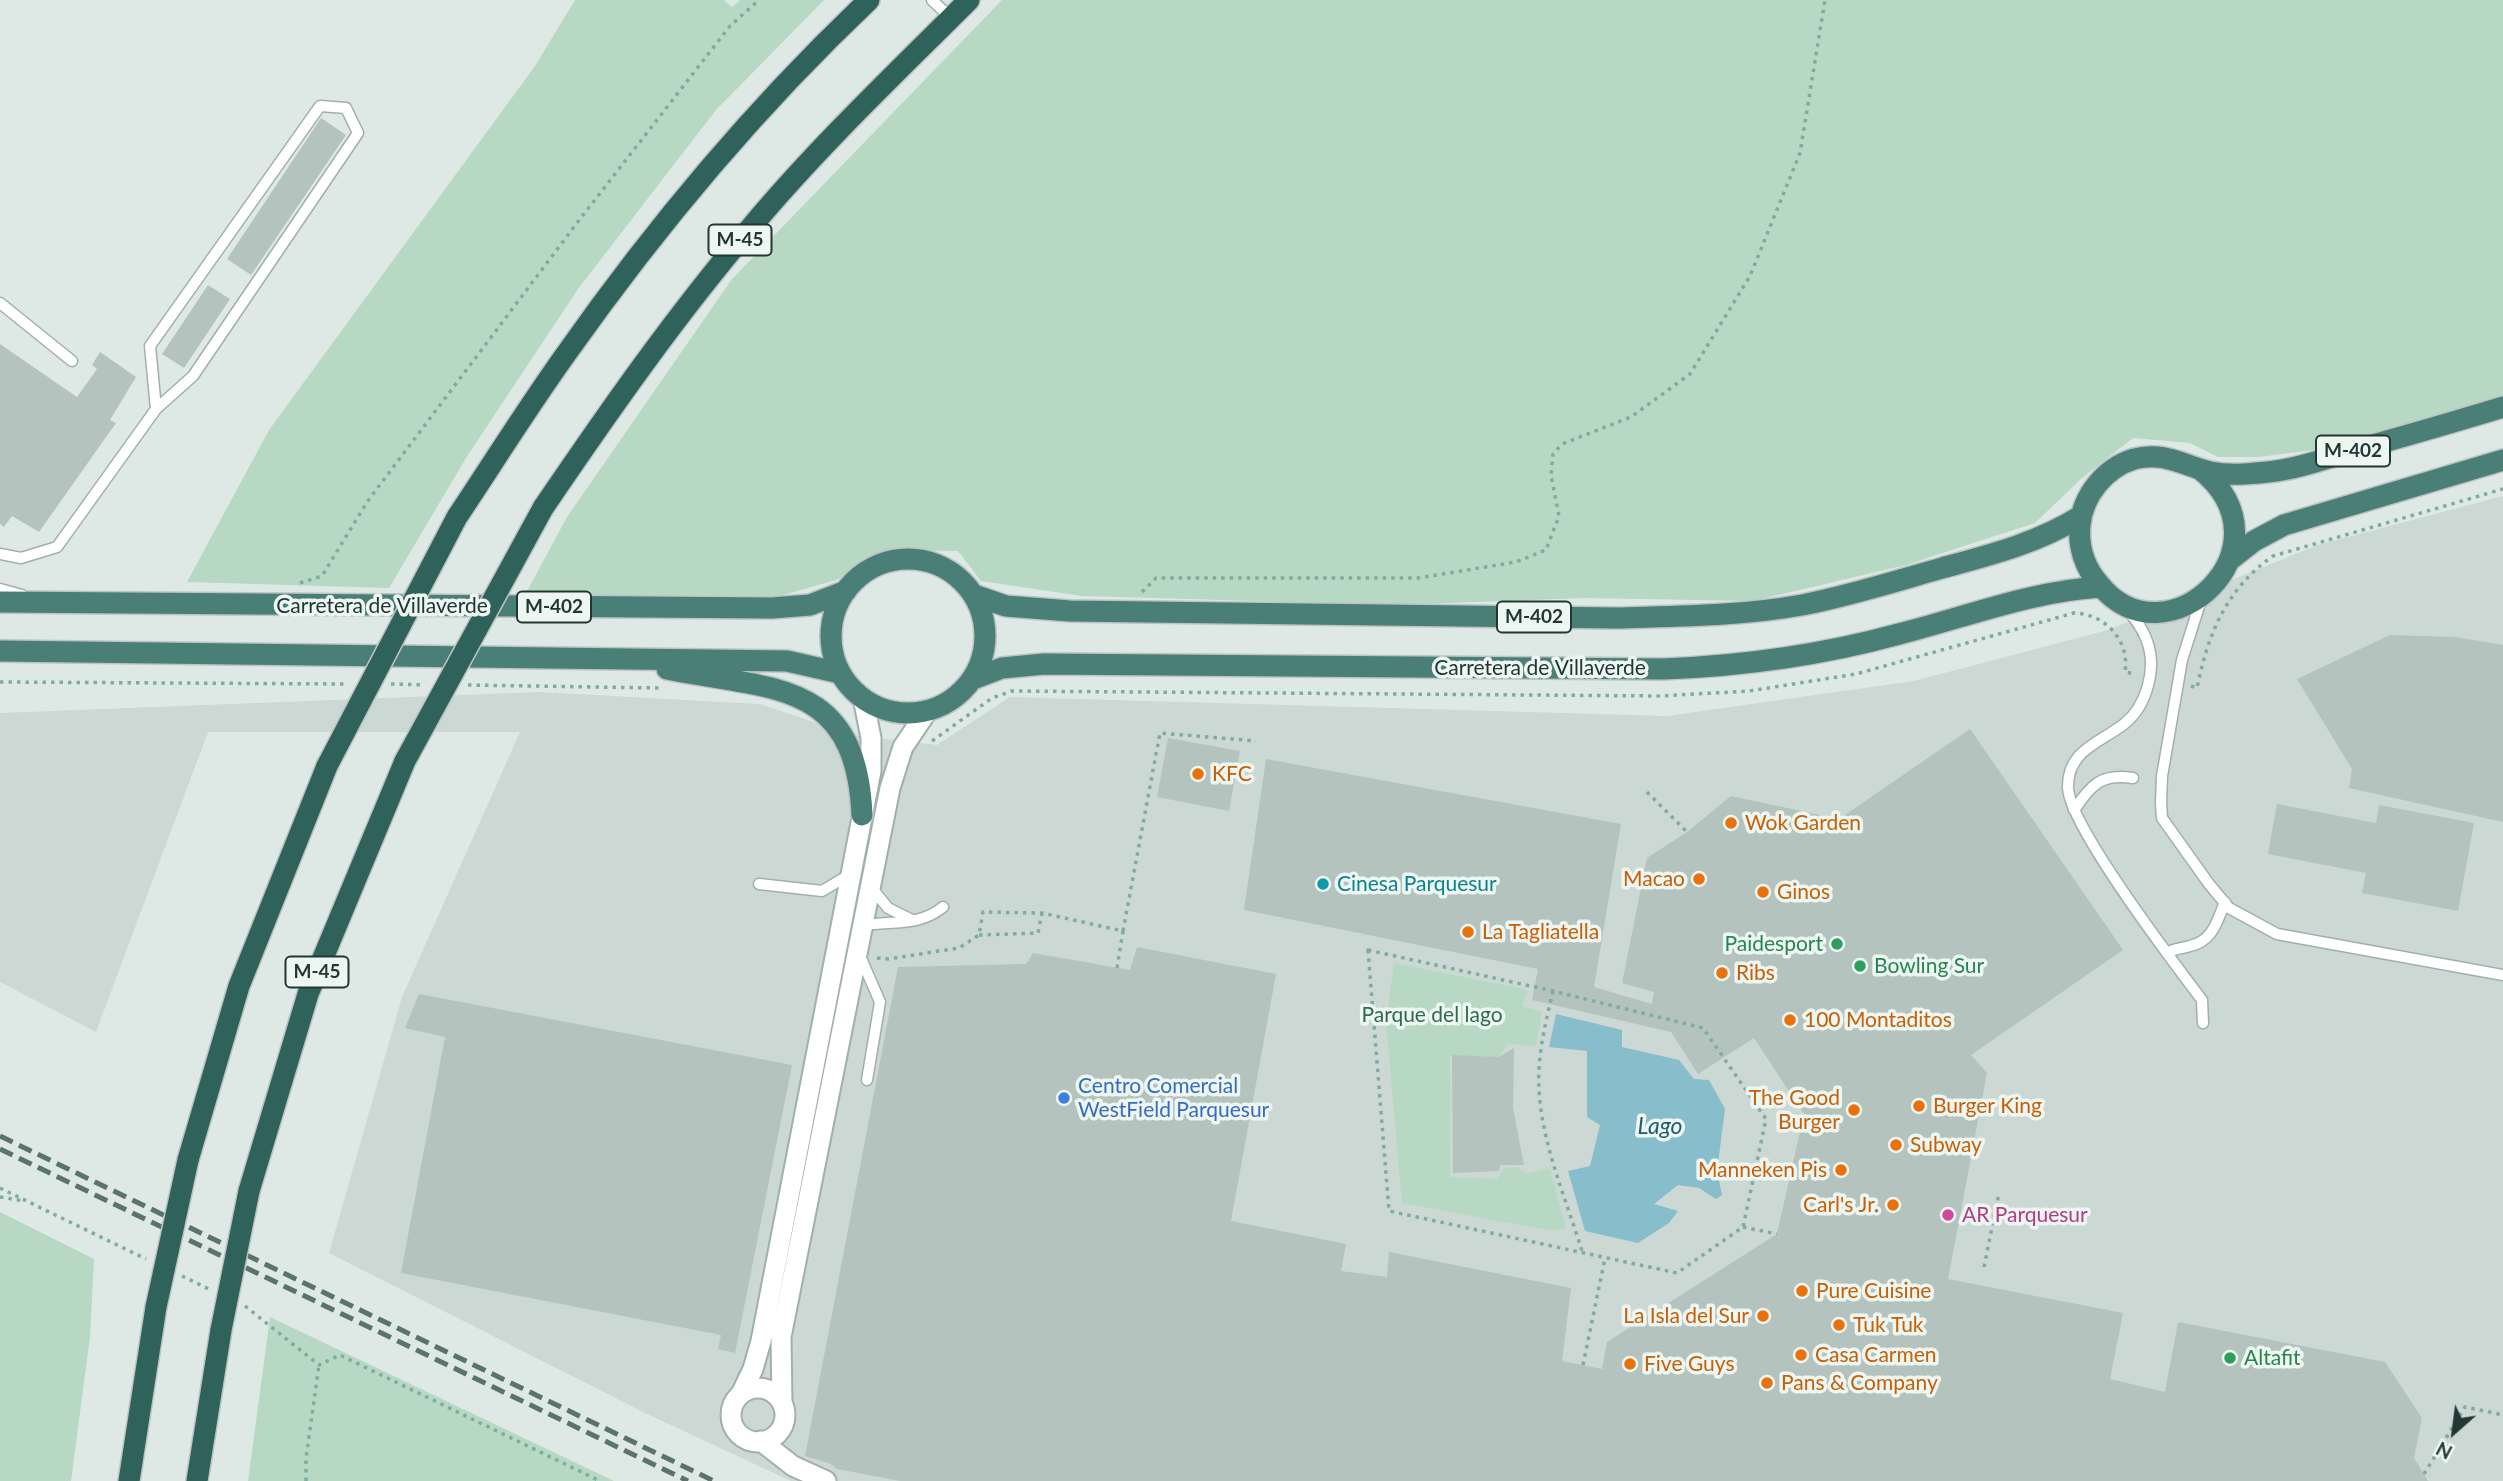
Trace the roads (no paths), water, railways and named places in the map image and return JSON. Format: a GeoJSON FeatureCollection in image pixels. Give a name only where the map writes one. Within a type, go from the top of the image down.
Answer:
{"type":"FeatureCollection","features":[{"type":"Feature","properties":{"kind":"highway"},"geometry":{"type":"LineString","coordinates":[[129,1481],[156,1307],[188,1160],[239,986],[327,766],[457,517],[566,354],[646,247],[861,0]]}},
{"type":"Feature","properties":{"kind":"highway"},"geometry":{"type":"LineString","coordinates":[[830,37],[869,0]]}},
{"type":"Feature","properties":{"kind":"highway","name":"M-45"},"geometry":{"type":"LineString","coordinates":[[197,1481],[220,1330],[249,1191],[308,994],[405,761],[543,508],[631,377],[752,225],[870,98],[969,0]]}},
{"type":"Feature","properties":{"kind":"highway","name":"M-402"},"geometry":{"type":"LineString","coordinates":[[2200,469],[2228,475],[2288,469],[2503,407]]}},
{"type":"Feature","properties":{"kind":"highway"},"geometry":{"type":"LineString","coordinates":[[2157,456],[2181,460],[2200,469],[2221,491],[2230,509],[2234,538],[2231,559],[2223,576],[2202,597],[2180,607],[2159,611],[2125,606],[2101,587],[2082,554],[2081,516],[2097,483],[2124,463],[2157,456]]}},
{"type":"Feature","properties":{"kind":"highway","name":"M-402"},"geometry":{"type":"LineString","coordinates":[[2231,559],[2254,541],[2284,525],[2503,460]]}},
{"type":"Feature","properties":{"kind":"highway","name":"M-402"},"geometry":{"type":"LineString","coordinates":[[846,591],[873,567],[911,559],[924,560],[949,571],[974,595],[1006,606],[1034,610],[1616,618],[1750,612],[1823,601],[2005,551],[2054,532],[2081,516]]}},
{"type":"Feature","properties":{"kind":"highway","name":"Carretera de Villaverde"},"geometry":{"type":"LineString","coordinates":[[973,678],[1002,668],[1044,664],[1639,669],[1734,665],[1863,644],[2058,589],[2101,587]]}},
{"type":"Feature","properties":{"kind":"highway"},"geometry":{"type":"LineString","coordinates":[[846,591],[834,614],[831,634],[840,673],[863,698],[879,708],[898,712],[928,710],[950,701],[973,678],[984,641],[974,595]]}},
{"type":"Feature","properties":{"kind":"highway","name":"Carretera de Villaverde"},"geometry":{"type":"LineString","coordinates":[[0,602],[785,608],[820,602],[846,591]]}},
{"type":"Feature","properties":{"kind":"highway"},"geometry":{"type":"LineString","coordinates":[[0,654],[787,661],[840,673]]}},
{"type":"Feature","properties":{"kind":"highway"},"geometry":{"type":"LineString","coordinates":[[613,659],[772,687],[812,702],[830,718],[850,751],[860,786],[862,815]]}},
{"type":"Feature","properties":{"kind":"street"},"geometry":{"type":"LineString","coordinates":[[863,698],[872,761],[761,1341],[753,1369],[732,1410],[735,1429],[746,1439],[761,1441],[772,1437],[780,1428],[785,1412],[782,1403],[781,1337],[853,969],[859,954],[896,767],[907,738],[928,710]]}},
{"type":"Feature","properties":{"kind":"street"},"geometry":{"type":"LineString","coordinates":[[741,1394],[751,1389],[762,1389],[782,1403]]}},
{"type":"Feature","properties":{"kind":"street"},"geometry":{"type":"LineString","coordinates":[[761,1441],[793,1466],[826,1481]]}},
{"type":"Feature","properties":{"kind":"lane"},"geometry":{"type":"LineString","coordinates":[[932,0],[951,19]]}},
{"type":"Feature","properties":{"kind":"lane"},"geometry":{"type":"LineString","coordinates":[[0,554],[21,558],[57,547],[156,409],[193,376],[358,133],[346,108],[320,106],[150,346],[156,409]]}},
{"type":"Feature","properties":{"kind":"lane"},"geometry":{"type":"LineString","coordinates":[[0,303],[72,361]]}},
{"type":"Feature","properties":{"kind":"lane"},"geometry":{"type":"LineString","coordinates":[[0,589],[46,602]]}},
{"type":"Feature","properties":{"kind":"lane"},"geometry":{"type":"LineString","coordinates":[[2202,597],[2185,645],[2174,703],[2162,776],[2162,818],[2225,902],[2230,908],[2277,934],[2503,975]]}},
{"type":"Feature","properties":{"kind":"lane"},"geometry":{"type":"LineString","coordinates":[[2125,606],[2148,642],[2150,669],[2147,689],[2133,715],[2090,744],[2077,759],[2069,778],[2069,798],[2074,810],[2167,953],[2202,1000],[2203,1023]]}},
{"type":"Feature","properties":{"kind":"lane"},"geometry":{"type":"LineString","coordinates":[[2074,810],[2091,786],[2112,775],[2133,778]]}},
{"type":"Feature","properties":{"kind":"lane"},"geometry":{"type":"LineString","coordinates":[[759,884],[822,891],[852,872]]}},
{"type":"Feature","properties":{"kind":"lane"},"geometry":{"type":"LineString","coordinates":[[871,887],[888,908],[916,922]]}},
{"type":"Feature","properties":{"kind":"lane"},"geometry":{"type":"LineString","coordinates":[[2167,953],[2176,948],[2193,946],[2210,935],[2225,902]]}},
{"type":"Feature","properties":{"kind":"lane"},"geometry":{"type":"LineString","coordinates":[[865,925],[916,922],[930,917],[943,906]]}},
{"type":"Feature","properties":{"kind":"lane"},"geometry":{"type":"LineString","coordinates":[[859,954],[880,1002],[867,1080]]}},
{"type":"Feature","properties":{"kind":"lane"},"geometry":{"type":"LineString","coordinates":[[2473,968],[2503,981]]}},
{"type":"Feature","properties":{"kind":"water","name":"Lago"},"geometry":{"type":"Polygon","coordinates":[[[1556,1014],[1622,1030],[1622,1047],[1679,1060],[1694,1079],[1709,1080],[1725,1109],[1717,1171],[1722,1195],[1716,1199],[1699,1188],[1678,1185],[1654,1204],[1678,1211],[1669,1223],[1638,1243],[1585,1231],[1568,1171],[1590,1166],[1600,1125],[1587,1117],[1587,1051],[1549,1047],[1556,1014]]]}},
{"type":"Feature","properties":{"kind":"railway"},"geometry":{"type":"LineString","coordinates":[[0,1136],[714,1481]]}},
{"type":"Feature","properties":{"kind":"railway"},"geometry":{"type":"LineString","coordinates":[[0,1149],[688,1481]]}},
{"type":"Feature","properties":{"kind":"place","name":"KFC"},"geometry":{"type":"Point","coordinates":[1198,774]}},
{"type":"Feature","properties":{"kind":"place","name":"Wok Garden"},"geometry":{"type":"Point","coordinates":[1731,823]}},
{"type":"Feature","properties":{"kind":"place","name":"Macao"},"geometry":{"type":"Point","coordinates":[1699,879]}},
{"type":"Feature","properties":{"kind":"place","name":"Cinesa Parquesur"},"geometry":{"type":"Point","coordinates":[1323,884]}},
{"type":"Feature","properties":{"kind":"place","name":"Ginos"},"geometry":{"type":"Point","coordinates":[1763,892]}},
{"type":"Feature","properties":{"kind":"place","name":"La Tagliatella"},"geometry":{"type":"Point","coordinates":[1468,932]}},
{"type":"Feature","properties":{"kind":"place","name":"Paidesport"},"geometry":{"type":"Point","coordinates":[1837,944]}},
{"type":"Feature","properties":{"kind":"place","name":"Bowling Sur"},"geometry":{"type":"Point","coordinates":[1860,966]}},
{"type":"Feature","properties":{"kind":"place","name":"Ribs"},"geometry":{"type":"Point","coordinates":[1722,973]}},
{"type":"Feature","properties":{"kind":"place","name":"100 Montaditos"},"geometry":{"type":"Point","coordinates":[1790,1020]}},
{"type":"Feature","properties":{"kind":"place","name":"Centro Comercial WestField Parquesur"},"geometry":{"type":"Point","coordinates":[1064,1098]}},
{"type":"Feature","properties":{"kind":"place","name":"Burger King"},"geometry":{"type":"Point","coordinates":[1919,1106]}},
{"type":"Feature","properties":{"kind":"place","name":"The Good Burger"},"geometry":{"type":"Point","coordinates":[1854,1110]}},
{"type":"Feature","properties":{"kind":"place","name":"Subway"},"geometry":{"type":"Point","coordinates":[1896,1145]}},
{"type":"Feature","properties":{"kind":"place","name":"Manneken Pis"},"geometry":{"type":"Point","coordinates":[1841,1170]}},
{"type":"Feature","properties":{"kind":"place","name":"Carl's Jr."},"geometry":{"type":"Point","coordinates":[1893,1205]}},
{"type":"Feature","properties":{"kind":"place","name":"AR Parquesur"},"geometry":{"type":"Point","coordinates":[1948,1215]}},
{"type":"Feature","properties":{"kind":"place","name":"Pure Cuisine"},"geometry":{"type":"Point","coordinates":[1802,1291]}},
{"type":"Feature","properties":{"kind":"place","name":"La Isla del Sur"},"geometry":{"type":"Point","coordinates":[1763,1316]}},
{"type":"Feature","properties":{"kind":"place","name":"Tuk Tuk"},"geometry":{"type":"Point","coordinates":[1839,1325]}},
{"type":"Feature","properties":{"kind":"place","name":"Casa Carmen"},"geometry":{"type":"Point","coordinates":[1801,1355]}},
{"type":"Feature","properties":{"kind":"place","name":"Altafit"},"geometry":{"type":"Point","coordinates":[2230,1358]}},
{"type":"Feature","properties":{"kind":"place","name":"Five Guys"},"geometry":{"type":"Point","coordinates":[1630,1364]}},
{"type":"Feature","properties":{"kind":"place","name":"Pans & Company"},"geometry":{"type":"Point","coordinates":[1767,1383]}},
{"type":"Feature","properties":{"kind":"park label","name":"Parque del lago"},"geometry":{"type":"Point","coordinates":[1432,1015]}}]}
